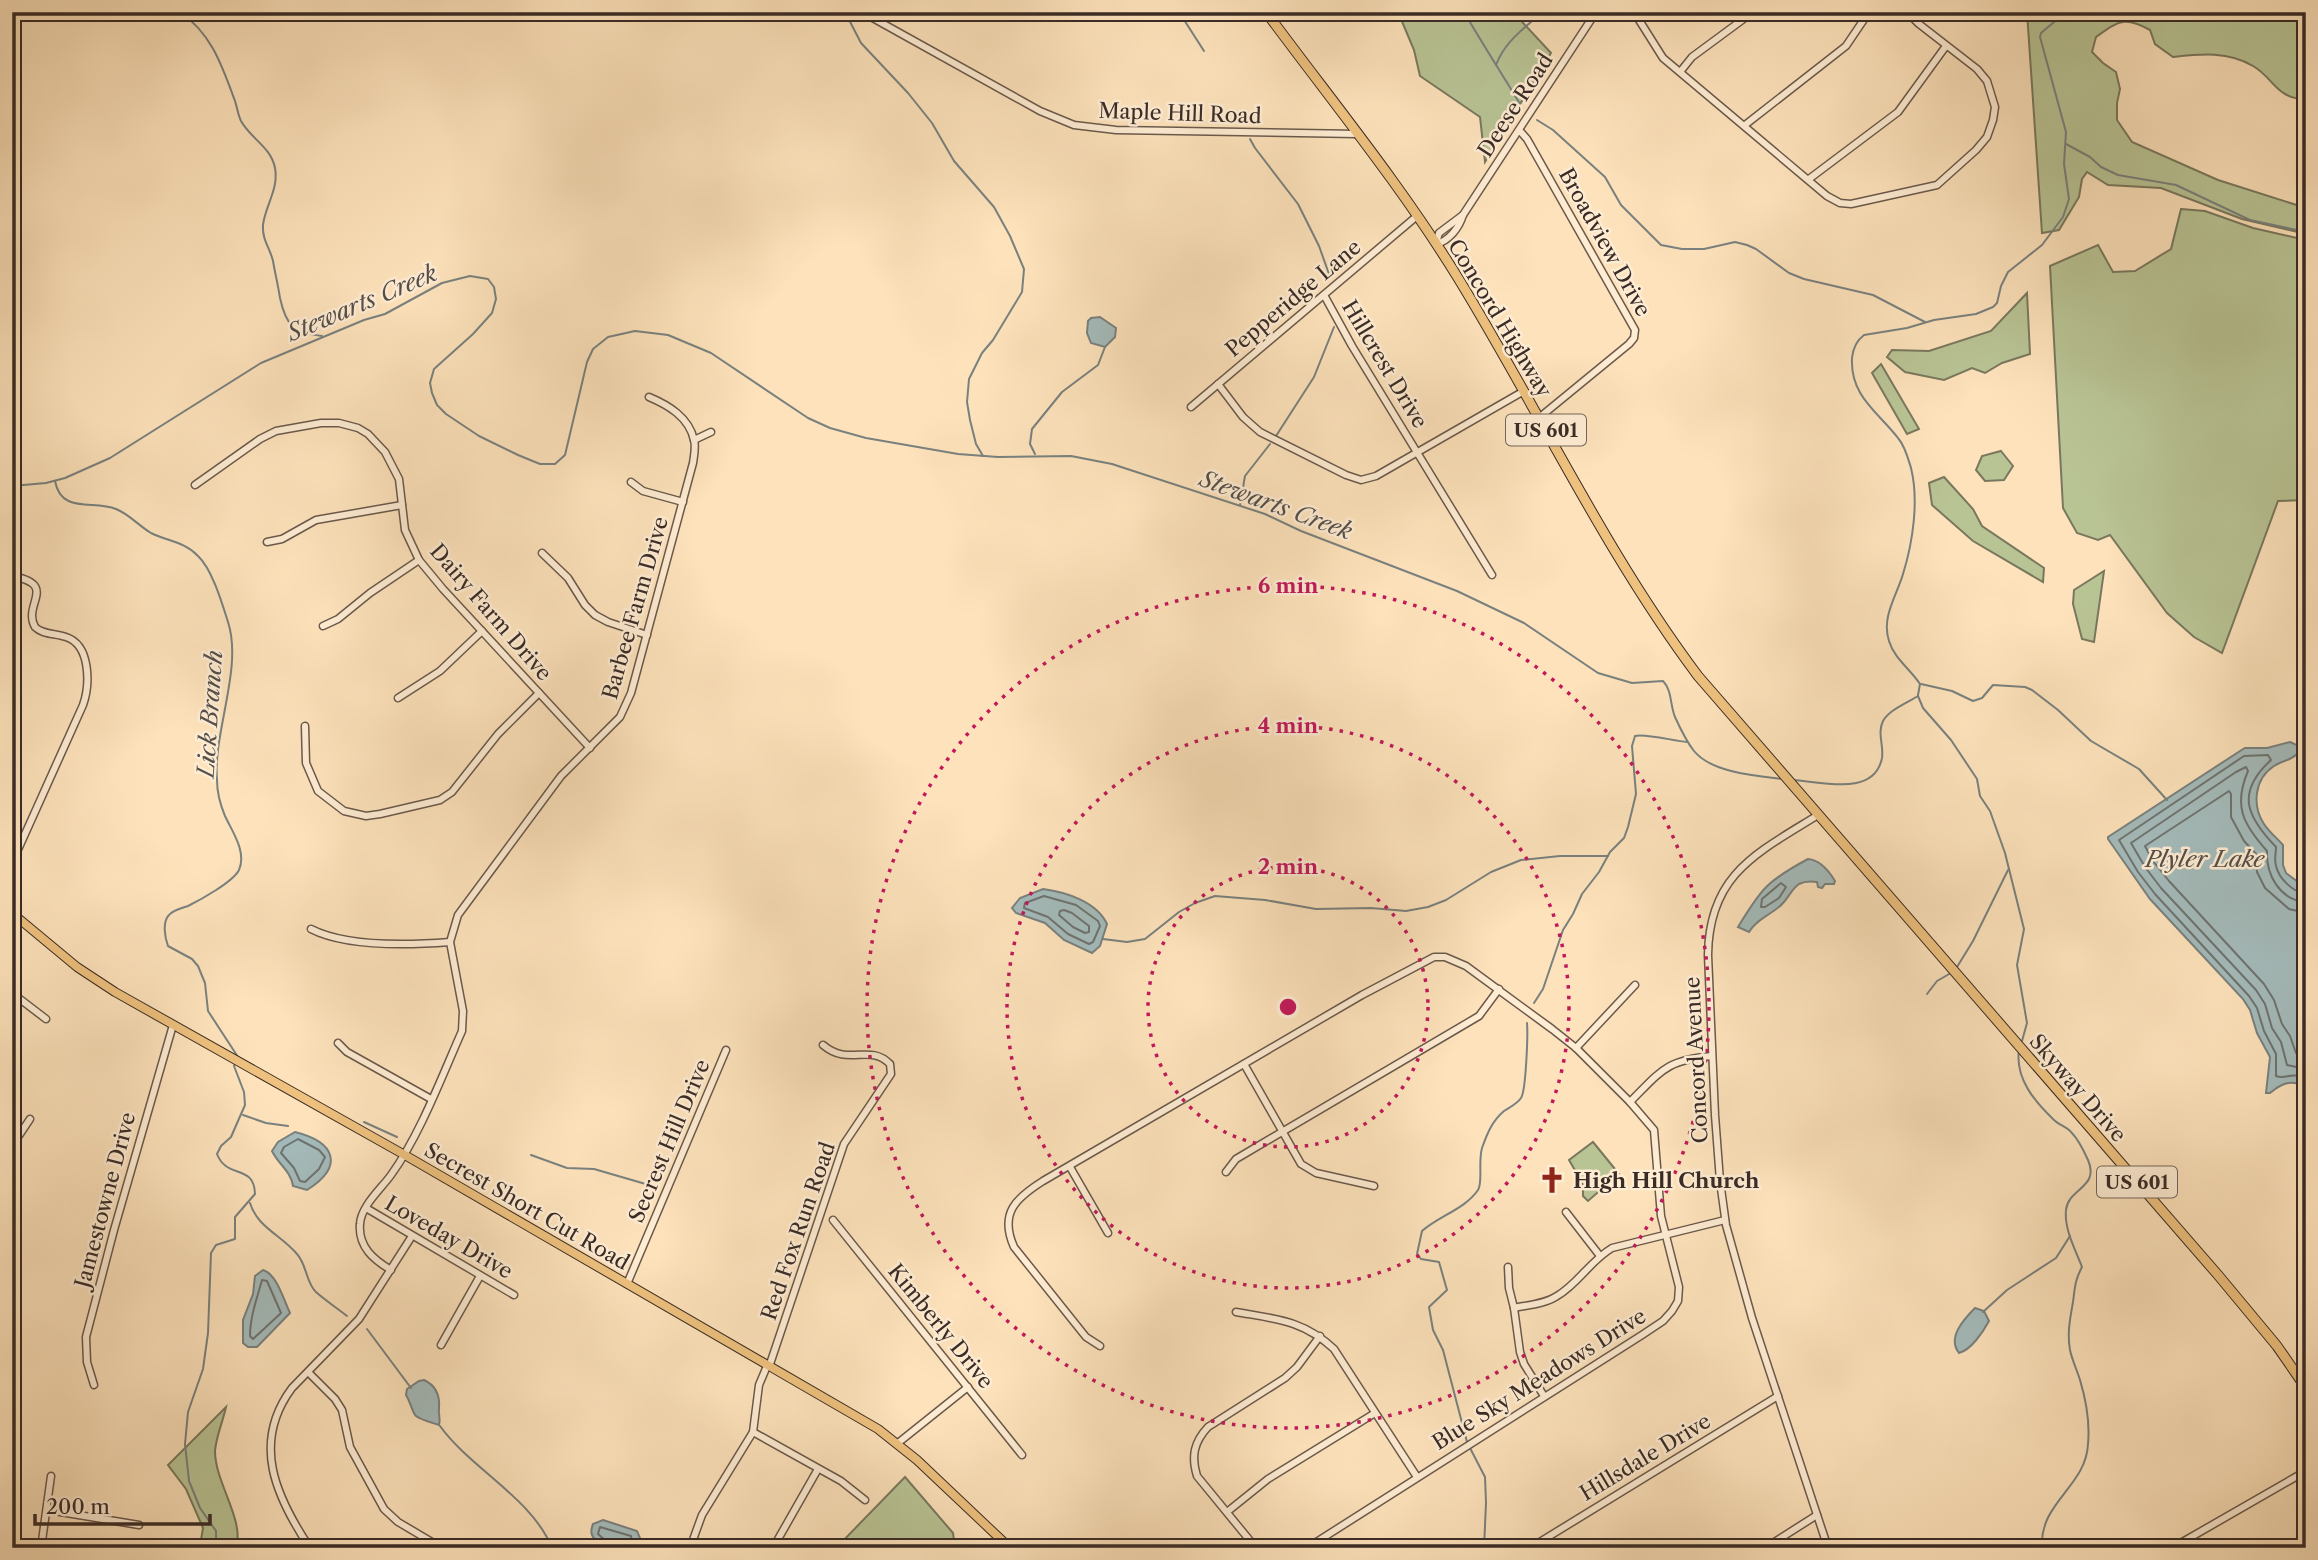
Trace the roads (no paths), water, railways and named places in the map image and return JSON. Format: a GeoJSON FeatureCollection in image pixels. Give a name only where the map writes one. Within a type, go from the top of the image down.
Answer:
{"type":"FeatureCollection","features":[{"type":"Feature","properties":{"kind":"highway","name":"Concord Highway"},"geometry":{"type":"LineString","coordinates":[[1266,12],[1436,244],[1665,632],[1716,697],[1818,815]]}},
{"type":"Feature","properties":{"kind":"highway","name":"Skyway Drive"},"geometry":{"type":"LineString","coordinates":[[1818,815],[2218,1275],[2277,1346],[2306,1388]]}},
{"type":"Feature","properties":{"kind":"main road","name":"Secrest Short Cut Road"},"geometry":{"type":"LineString","coordinates":[[12,913],[77,967],[173,1025],[403,1154],[878,1429],[898,1443],[1010,1548]]}},
{"type":"Feature","properties":{"kind":"street","name":"Maple Hill Road"},"geometry":{"type":"LineString","coordinates":[[862,12],[1032,106],[1082,127],[1129,131],[1357,134]]}},
{"type":"Feature","properties":{"kind":"street","name":"Deese Road"},"geometry":{"type":"LineString","coordinates":[[1436,244],[1445,242],[1460,223],[1596,12]]}},
{"type":"Feature","properties":{"kind":"street"},"geometry":{"type":"LineString","coordinates":[[1634,12],[1663,58],[1827,196],[1840,203],[1851,204],[1937,185],[1987,137],[1994,107],[1987,81],[1977,69],[1907,12]]}},
{"type":"Feature","properties":{"kind":"street"},"geometry":{"type":"LineString","coordinates":[[1680,72],[1692,57],[1753,12]]}},
{"type":"Feature","properties":{"kind":"street"},"geometry":{"type":"LineString","coordinates":[[1745,125],[1846,46],[1869,12]]}},
{"type":"Feature","properties":{"kind":"street"},"geometry":{"type":"LineString","coordinates":[[1809,179],[1898,113],[1946,46]]}},
{"type":"Feature","properties":{"kind":"street","name":"Broadview Drive"},"geometry":{"type":"LineString","coordinates":[[1519,130],[1527,139],[1635,330],[1634,338],[1629,344],[1539,417]]}},
{"type":"Feature","properties":{"kind":"street","name":"Pepperidge Lane"},"geometry":{"type":"LineString","coordinates":[[1191,407],[1417,216]]}},
{"type":"Feature","properties":{"kind":"street","name":"Hillcrest Drive"},"geometry":{"type":"LineString","coordinates":[[1324,295],[1352,346],[1492,575]]}},
{"type":"Feature","properties":{"kind":"street"},"geometry":{"type":"LineString","coordinates":[[1218,384],[1244,417],[1260,432],[1346,475],[1366,480],[1524,391]]}},
{"type":"Feature","properties":{"kind":"street"},"geometry":{"type":"LineString","coordinates":[[649,397],[666,404],[678,414],[694,440],[711,432]]}},
{"type":"Feature","properties":{"kind":"street","name":"Dairy Farm Drive"},"geometry":{"type":"LineString","coordinates":[[195,485],[260,439],[276,431],[321,423],[339,423],[368,434],[385,452],[399,480],[407,537],[419,560],[590,748]]}},
{"type":"Feature","properties":{"kind":"street","name":"Barbee Farm Drive"},"geometry":{"type":"LineString","coordinates":[[450,942],[458,915],[538,804],[626,708],[692,474],[694,440]]}},
{"type":"Feature","properties":{"kind":"street"},"geometry":{"type":"LineString","coordinates":[[631,482],[643,491],[683,502]]}},
{"type":"Feature","properties":{"kind":"street"},"geometry":{"type":"LineString","coordinates":[[267,542],[282,539],[316,520],[401,505]]}},
{"type":"Feature","properties":{"kind":"street"},"geometry":{"type":"LineString","coordinates":[[542,553],[568,578],[584,605],[595,615],[647,635]]}},
{"type":"Feature","properties":{"kind":"street"},"geometry":{"type":"LineString","coordinates":[[323,626],[338,619],[370,593],[419,560]]}},
{"type":"Feature","properties":{"kind":"street"},"geometry":{"type":"LineString","coordinates":[[12,576],[27,579],[36,588],[32,619],[34,628],[72,639],[82,650],[87,684],[83,705],[12,863]]}},
{"type":"Feature","properties":{"kind":"street"},"geometry":{"type":"LineString","coordinates":[[398,698],[440,671],[482,631]]}},
{"type":"Feature","properties":{"kind":"street"},"geometry":{"type":"LineString","coordinates":[[305,726],[306,763],[318,791],[344,811],[366,816],[440,800],[452,792],[498,734],[538,693]]}},
{"type":"Feature","properties":{"kind":"street","name":"Concord Avenue"},"geometry":{"type":"LineString","coordinates":[[1818,815],[1740,867],[1719,899],[1708,942],[1720,1181],[1726,1220],[1736,1264],[1828,1548]]}},
{"type":"Feature","properties":{"kind":"street"},"geometry":{"type":"LineString","coordinates":[[311,929],[323,935],[385,944],[450,942],[464,1019],[462,1031],[403,1154],[366,1209],[360,1224],[365,1248],[373,1258],[391,1270]]}},
{"type":"Feature","properties":{"kind":"street","name":"Blue Sky Meadows Drive"},"geometry":{"type":"LineString","coordinates":[[1100,1346],[1086,1337],[1014,1247],[1009,1235],[1009,1219],[1013,1205],[1024,1193],[1398,975],[1434,957],[1446,957],[1466,966],[1576,1048],[1654,1130],[1661,1216],[1679,1287],[1678,1301],[1663,1321],[1642,1335],[1307,1548]]}},
{"type":"Feature","properties":{"kind":"street"},"geometry":{"type":"LineString","coordinates":[[1576,1048],[1634,985]]}},
{"type":"Feature","properties":{"kind":"street"},"geometry":{"type":"LineString","coordinates":[[1226,1172],[1236,1159],[1479,1016],[1499,989]]}},
{"type":"Feature","properties":{"kind":"street"},"geometry":{"type":"LineString","coordinates":[[12,993],[46,1019]]}},
{"type":"Feature","properties":{"kind":"street","name":"Jamestowne Drive"},"geometry":{"type":"LineString","coordinates":[[94,1385],[87,1362],[86,1337],[173,1025]]}},
{"type":"Feature","properties":{"kind":"street"},"geometry":{"type":"LineString","coordinates":[[338,1043],[347,1052],[431,1099]]}},
{"type":"Feature","properties":{"kind":"street","name":"Red Fox Run Road"},"geometry":{"type":"LineString","coordinates":[[768,1367],[844,1144],[891,1074],[890,1064],[879,1056],[837,1055],[823,1045]]}},
{"type":"Feature","properties":{"kind":"street","name":"Secrest Hill Drive"},"geometry":{"type":"LineString","coordinates":[[627,1284],[726,1050]]}},
{"type":"Feature","properties":{"kind":"street"},"geometry":{"type":"LineString","coordinates":[[1630,1102],[1672,1063],[1712,1056]]}},
{"type":"Feature","properties":{"kind":"street"},"geometry":{"type":"LineString","coordinates":[[1244,1064],[1301,1164],[1316,1173],[1374,1186]]}},
{"type":"Feature","properties":{"kind":"street"},"geometry":{"type":"LineString","coordinates":[[12,1146],[30,1119]]}},
{"type":"Feature","properties":{"kind":"street"},"geometry":{"type":"LineString","coordinates":[[1070,1167],[1108,1233]]}},
{"type":"Feature","properties":{"kind":"street","name":"Loveday Drive"},"geometry":{"type":"LineString","coordinates":[[366,1209],[514,1295]]}},
{"type":"Feature","properties":{"kind":"street"},"geometry":{"type":"LineString","coordinates":[[1566,1212],[1600,1255]]}},
{"type":"Feature","properties":{"kind":"street","name":"Kimberly Drive"},"geometry":{"type":"LineString","coordinates":[[832,1220],[1022,1455]]}},
{"type":"Feature","properties":{"kind":"street"},"geometry":{"type":"LineString","coordinates":[[1514,1308],[1555,1298],[1600,1255],[1612,1248],[1726,1220]]}},
{"type":"Feature","properties":{"kind":"street"},"geometry":{"type":"LineString","coordinates":[[310,1548],[276,1485],[269,1447],[272,1424],[283,1400],[359,1320],[412,1236]]}},
{"type":"Feature","properties":{"kind":"street"},"geometry":{"type":"LineString","coordinates":[[1508,1267],[1509,1288],[1524,1364],[1544,1396]]}},
{"type":"Feature","properties":{"kind":"street"},"geometry":{"type":"LineString","coordinates":[[441,1345],[480,1276]]}},
{"type":"Feature","properties":{"kind":"street"},"geometry":{"type":"LineString","coordinates":[[1236,1312],[1301,1325],[1320,1336],[1334,1349],[1417,1477]]}},
{"type":"Feature","properties":{"kind":"street"},"geometry":{"type":"LineString","coordinates":[[1256,1548],[1197,1476],[1193,1462],[1199,1437],[1208,1427],[1285,1378],[1297,1367],[1320,1336]]}},
{"type":"Feature","properties":{"kind":"street"},"geometry":{"type":"LineString","coordinates":[[690,1548],[702,1515],[753,1432],[759,1385],[768,1367]]}},
{"type":"Feature","properties":{"kind":"street"},"geometry":{"type":"LineString","coordinates":[[308,1372],[335,1399],[342,1410],[350,1447],[384,1509],[398,1522],[442,1548]]}},
{"type":"Feature","properties":{"kind":"street"},"geometry":{"type":"LineString","coordinates":[[898,1443],[968,1387]]}},
{"type":"Feature","properties":{"kind":"street","name":"Hillsdale Drive"},"geometry":{"type":"LineString","coordinates":[[1530,1548],[1778,1396]]}},
{"type":"Feature","properties":{"kind":"street"},"geometry":{"type":"LineString","coordinates":[[1227,1512],[1268,1479],[1375,1413]]}},
{"type":"Feature","properties":{"kind":"street"},"geometry":{"type":"LineString","coordinates":[[753,1432],[841,1481],[865,1500]]}},
{"type":"Feature","properties":{"kind":"street"},"geometry":{"type":"LineString","coordinates":[[773,1548],[818,1469]]}},
{"type":"Feature","properties":{"kind":"street"},"geometry":{"type":"LineString","coordinates":[[2172,1548],[2306,1471]]}},
{"type":"Feature","properties":{"kind":"street"},"geometry":{"type":"LineString","coordinates":[[41,1548],[51,1476]]}},
{"type":"Feature","properties":{"kind":"street"},"geometry":{"type":"LineString","coordinates":[[48,1510],[139,1525]]}},
{"type":"Feature","properties":{"kind":"street"},"geometry":{"type":"LineString","coordinates":[[1765,1548],[1817,1515]]}},
{"type":"Feature","properties":{"kind":"water"},"geometry":{"type":"Polygon","coordinates":[[[1100,317],[1116,328],[1115,337],[1105,347],[1091,343],[1087,333],[1088,321],[1100,317]]]}},
{"type":"Feature","properties":{"kind":"water","name":"Plyler Lake"},"geometry":{"type":"Polygon","coordinates":[[[2290,742],[2299,746],[2298,753],[2267,771],[2259,785],[2257,801],[2264,824],[2283,845],[2283,865],[2286,873],[2306,888],[2306,1087],[2287,1083],[2266,1093],[2270,1057],[2257,1033],[2250,1010],[2243,999],[2150,899],[2108,837],[2245,748],[2267,748],[2290,742]]]}},
{"type":"Feature","properties":{"kind":"water"},"geometry":{"type":"Polygon","coordinates":[[[1808,859],[1824,867],[1835,881],[1834,884],[1825,884],[1822,888],[1818,887],[1817,882],[1799,884],[1780,906],[1756,923],[1749,932],[1738,927],[1766,887],[1808,859]]]}},
{"type":"Feature","properties":{"kind":"water"},"geometry":{"type":"Polygon","coordinates":[[[1043,889],[1080,899],[1102,916],[1107,924],[1100,946],[1092,953],[1064,940],[1045,923],[1016,913],[1012,908],[1020,898],[1043,889]]]}},
{"type":"Feature","properties":{"kind":"water"},"geometry":{"type":"Polygon","coordinates":[[[295,1132],[319,1142],[330,1156],[327,1172],[307,1190],[293,1186],[290,1176],[272,1151],[278,1142],[295,1132]]]}},
{"type":"Feature","properties":{"kind":"water"},"geometry":{"type":"Polygon","coordinates":[[[263,1270],[276,1282],[290,1313],[257,1347],[248,1347],[243,1343],[243,1320],[253,1294],[255,1276],[263,1270]]]}},
{"type":"Feature","properties":{"kind":"water"},"geometry":{"type":"Polygon","coordinates":[[[1975,1308],[1984,1311],[1989,1321],[1972,1344],[1959,1353],[1955,1341],[1958,1329],[1975,1308]]]}},
{"type":"Feature","properties":{"kind":"water"},"geometry":{"type":"Polygon","coordinates":[[[424,1380],[435,1388],[438,1395],[439,1425],[416,1416],[406,1395],[407,1389],[424,1380]]]}},
{"type":"Feature","properties":{"kind":"water"},"geometry":{"type":"Polygon","coordinates":[[[603,1520],[637,1531],[640,1538],[637,1548],[603,1548],[591,1532],[593,1524],[603,1520]]]}},
{"type":"Feature","properties":{"kind":"waterway"},"geometry":{"type":"LineString","coordinates":[[180,12],[200,30],[215,52],[241,121],[273,161],[275,183],[263,230],[285,315],[298,330],[322,336]]}},
{"type":"Feature","properties":{"kind":"waterway"},"geometry":{"type":"LineString","coordinates":[[845,12],[861,43],[908,93],[932,123],[954,161],[994,207],[1024,269],[1022,292],[982,353],[969,379],[967,402],[970,420],[976,444],[983,456]]}},
{"type":"Feature","properties":{"kind":"waterway"},"geometry":{"type":"LineString","coordinates":[[1179,12],[1204,51]]}},
{"type":"Feature","properties":{"kind":"waterway"},"geometry":{"type":"LineString","coordinates":[[1464,12],[1520,104]]}},
{"type":"Feature","properties":{"kind":"waterway"},"geometry":{"type":"LineString","coordinates":[[1496,65],[1510,42],[1542,12]]}},
{"type":"Feature","properties":{"kind":"waterway","name":"Stewarts Creek"},"geometry":{"type":"LineString","coordinates":[[1918,695],[1920,684],[1895,653],[1887,632],[1888,615],[1910,548],[1915,507],[1913,480],[1903,445],[1860,393],[1853,371],[1853,351],[1864,335],[1976,314],[1993,307],[1997,303],[2008,272],[2042,245],[2063,217],[2069,199],[2064,164],[2066,132],[2040,37],[2041,33],[2066,12]]}},
{"type":"Feature","properties":{"kind":"waterway","name":"Stewarts Creek"},"geometry":{"type":"LineString","coordinates":[[2246,12],[2264,16],[2292,12]]}},
{"type":"Feature","properties":{"kind":"waterway"},"geometry":{"type":"LineString","coordinates":[[1537,120],[1553,130],[1605,177],[1621,205],[1661,245],[1682,249],[1704,249],[1735,242],[1747,245],[1789,273],[1873,295],[1925,322]]}},
{"type":"Feature","properties":{"kind":"waterway"},"geometry":{"type":"LineString","coordinates":[[1250,139],[1298,204],[1319,246],[1329,274]]}},
{"type":"Feature","properties":{"kind":"waterway"},"geometry":{"type":"LineString","coordinates":[[2066,144],[2118,175],[2176,185],[2250,220],[2306,232]]}},
{"type":"Feature","properties":{"kind":"waterway","name":"Stewarts Creek"},"geometry":{"type":"LineString","coordinates":[[12,486],[46,483],[65,478],[110,458],[261,363],[364,320],[385,314],[442,283],[470,276],[488,279],[494,287],[496,299],[492,313],[434,369],[430,383],[432,393],[437,405],[446,414],[479,436],[540,464],[555,464],[565,455],[587,362],[593,349],[608,337],[635,331],[668,335],[711,353],[808,418],[830,428],[866,438],[958,454],[998,457],[1071,456],[1112,464],[1265,514],[1301,531],[1457,591],[1524,623],[1598,673],[1632,683],[1663,681],[1681,730],[1691,747],[1702,758],[1723,769],[1783,779]]}},
{"type":"Feature","properties":{"kind":"waterway"},"geometry":{"type":"LineString","coordinates":[[1276,436],[1314,377],[1334,327]]}},
{"type":"Feature","properties":{"kind":"waterway"},"geometry":{"type":"LineString","coordinates":[[1035,454],[1030,444],[1032,429],[1062,392],[1098,365],[1105,347]]}},
{"type":"Feature","properties":{"kind":"waterway"},"geometry":{"type":"LineString","coordinates":[[1240,505],[1245,476],[1270,444]]}},
{"type":"Feature","properties":{"kind":"waterway","name":"Lick Branch"},"geometry":{"type":"LineString","coordinates":[[55,481],[58,491],[71,502],[116,509],[151,533],[193,551],[208,569],[226,614],[232,640],[232,659],[219,742],[217,784],[223,812],[240,849],[241,863],[236,875],[223,885],[171,913],[165,922],[165,930],[168,946],[192,959],[198,966],[205,983],[208,1011],[238,1057]]}},
{"type":"Feature","properties":{"kind":"waterway"},"geometry":{"type":"LineString","coordinates":[[1921,684],[1952,691],[1973,701],[1982,698],[1993,685],[2032,690],[2091,741],[2139,769],[2167,800]]}},
{"type":"Feature","properties":{"kind":"waterway"},"geometry":{"type":"LineString","coordinates":[[1918,696],[1923,708],[1951,740],[1977,779],[1980,796],[1990,811],[2005,853],[2024,929],[2017,965],[2027,1023],[2022,1041]]}},
{"type":"Feature","properties":{"kind":"waterway","name":"Stewarts Creek"},"geometry":{"type":"LineString","coordinates":[[1792,780],[1844,784],[1857,783],[1868,778],[1877,770],[1882,758],[1883,721],[1894,710],[1918,696]]}},
{"type":"Feature","properties":{"kind":"waterway"},"geometry":{"type":"LineString","coordinates":[[1534,1003],[1543,989],[1563,930],[1582,894],[1610,852],[1624,838],[1636,794],[1632,746],[1635,736],[1687,742]]}},
{"type":"Feature","properties":{"kind":"waterway"},"geometry":{"type":"LineString","coordinates":[[1103,939],[1127,942],[1145,939],[1179,912],[1215,896],[1265,900],[1316,909],[1371,908],[1406,911],[1446,900],[1491,872],[1521,860],[1560,856],[1608,856]]}},
{"type":"Feature","properties":{"kind":"waterway"},"geometry":{"type":"LineString","coordinates":[[1957,967],[2008,870]]}},
{"type":"Feature","properties":{"kind":"waterway"},"geometry":{"type":"LineString","coordinates":[[1927,994],[1937,981],[1951,973]]}},
{"type":"Feature","properties":{"kind":"waterway"},"geometry":{"type":"LineString","coordinates":[[1467,1442],[1443,1350],[1433,1330],[1429,1307],[1447,1290],[1439,1262],[1421,1259],[1417,1254],[1422,1231],[1473,1197],[1478,1190],[1482,1148],[1488,1133],[1493,1123],[1504,1111],[1518,1102],[1523,1093],[1527,1023]]}},
{"type":"Feature","properties":{"kind":"waterway"},"geometry":{"type":"LineString","coordinates":[[2019,1050],[2020,1070],[2033,1097],[2056,1122],[2074,1135],[2091,1169],[2087,1182],[2072,1197],[2066,1210],[2071,1239],[2082,1267],[2076,1284],[2069,1338],[2086,1404],[2088,1444],[2080,1472],[2048,1518],[2043,1532],[2042,1548]]}},
{"type":"Feature","properties":{"kind":"waterway","name":"Lick Branch"},"geometry":{"type":"LineString","coordinates":[[216,1548],[216,1531],[200,1508],[189,1481],[185,1444],[188,1412],[203,1369],[208,1333],[211,1253],[216,1245],[235,1239],[235,1217],[255,1194],[250,1178],[227,1167],[217,1154],[231,1137],[245,1105],[244,1092],[234,1066],[236,1062]]}},
{"type":"Feature","properties":{"kind":"waterway"},"geometry":{"type":"LineString","coordinates":[[243,1115],[266,1123],[288,1126]]}},
{"type":"Feature","properties":{"kind":"waterway"},"geometry":{"type":"LineString","coordinates":[[364,1122],[397,1137]]}},
{"type":"Feature","properties":{"kind":"waterway"},"geometry":{"type":"LineString","coordinates":[[531,1155],[567,1168],[594,1169],[656,1187]]}},
{"type":"Feature","properties":{"kind":"waterway"},"geometry":{"type":"LineString","coordinates":[[250,1203],[258,1218],[300,1258],[313,1288],[347,1316]]}},
{"type":"Feature","properties":{"kind":"waterway"},"geometry":{"type":"LineString","coordinates":[[1983,1312],[2007,1290],[2056,1258],[2070,1236]]}},
{"type":"Feature","properties":{"kind":"waterway"},"geometry":{"type":"LineString","coordinates":[[367,1329],[411,1388]]}},
{"type":"Feature","properties":{"kind":"waterway"},"geometry":{"type":"LineString","coordinates":[[440,1426],[453,1442],[530,1514],[543,1530],[552,1548]]}},
{"type":"Feature","properties":{"kind":"waterway"},"geometry":{"type":"LineString","coordinates":[[1470,1448],[1485,1477],[1484,1548]]}},
{"type":"Feature","properties":{"kind":"place","name":"High Hill Church"},"geometry":{"type":"Point","coordinates":[1552,1180]}}]}
